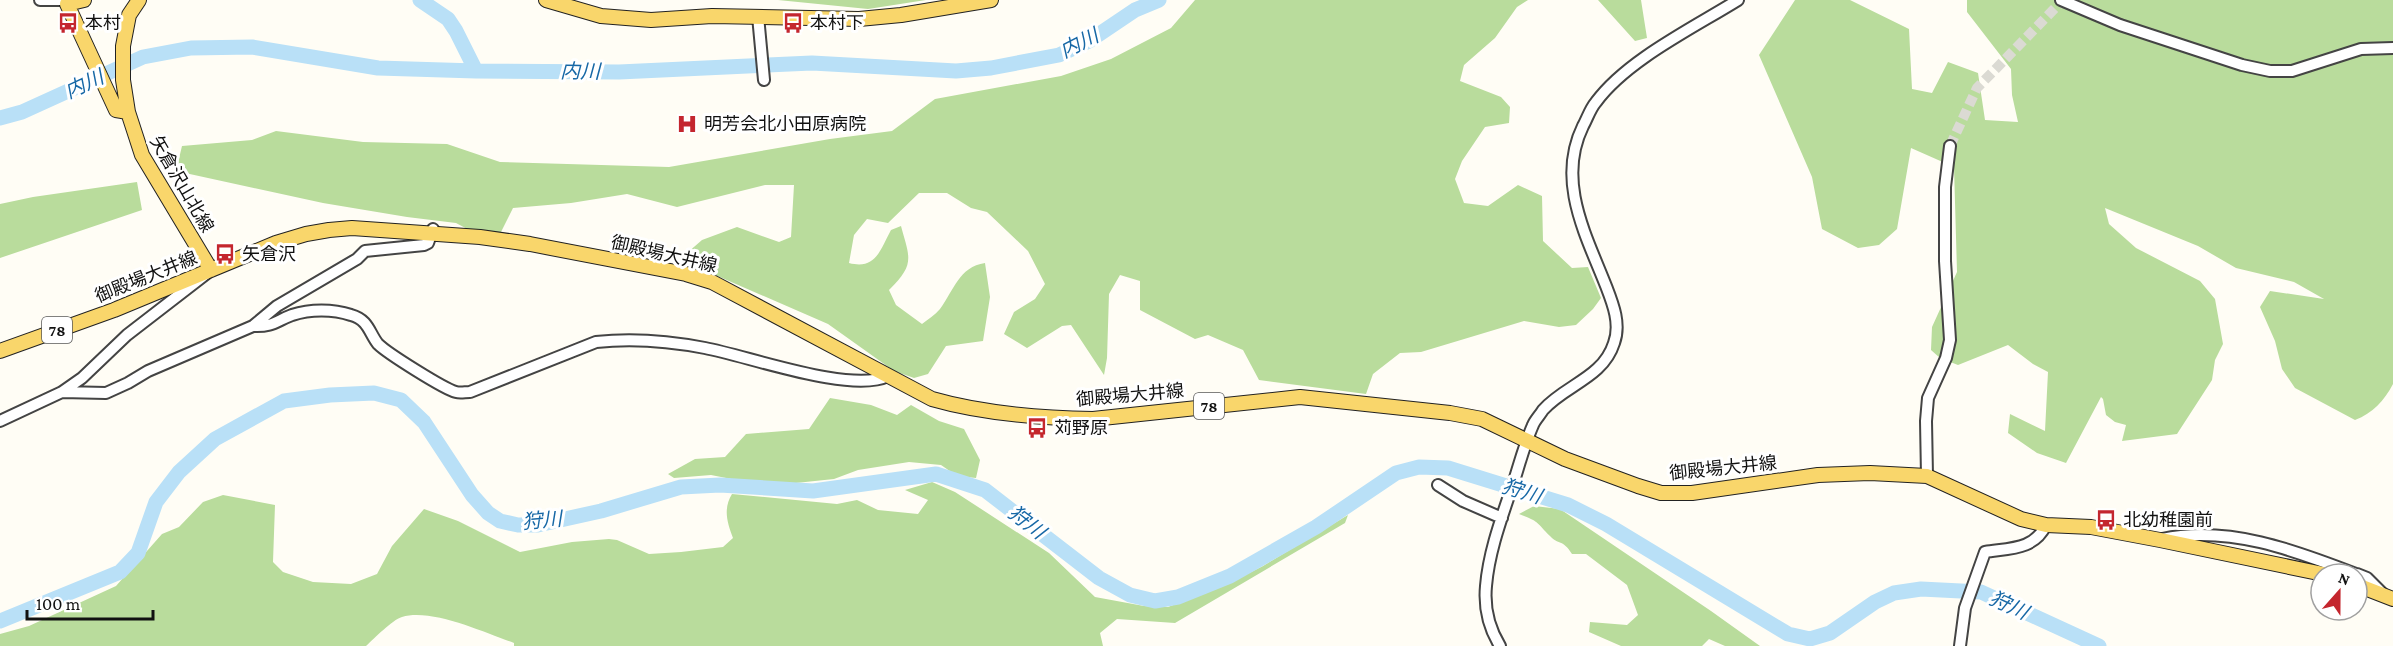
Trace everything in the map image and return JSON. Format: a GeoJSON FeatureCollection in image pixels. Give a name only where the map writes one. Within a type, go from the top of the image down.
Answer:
{"type":"FeatureCollection","features":[{"type":"Feature","properties":{"kind":"main road"},"geometry":{"type":"LineString","coordinates":[[67,1],[84,0]]}},
{"type":"Feature","properties":{"kind":"main road","name":"矢倉沢山北線"},"geometry":{"type":"LineString","coordinates":[[139,0],[129,15],[123,46],[123,80],[128,112],[142,155],[211,270]]}},
{"type":"Feature","properties":{"kind":"main road"},"geometry":{"type":"LineString","coordinates":[[546,0],[601,16],[631,20],[758,16],[859,19],[902,15],[991,0]]}},
{"type":"Feature","properties":{"kind":"main road","name":"矢倉沢山北線"},"geometry":{"type":"LineString","coordinates":[[67,1],[116,110],[128,112]]}},
{"type":"Feature","properties":{"kind":"main road","name":"御殿場大井線"},"geometry":{"type":"LineString","coordinates":[[0,351],[114,310],[276,243],[306,234],[352,228],[432,231],[530,244],[704,279],[735,293],[932,399],[958,406],[1061,419],[1093,419],[1280,397],[1320,397],[1482,419],[1565,459],[1661,493],[1692,493],[1818,475],[1870,473],[1927,476],[2021,519],[2046,525],[2091,527],[2309,571]]}},
{"type":"Feature","properties":{"kind":"main road"},"geometry":{"type":"LineString","coordinates":[[2369,589],[2388,596]]}},
{"type":"Feature","properties":{"kind":"street"},"geometry":{"type":"LineString","coordinates":[[40,0],[67,1]]}},
{"type":"Feature","properties":{"kind":"street"},"geometry":{"type":"LineString","coordinates":[[1500,646],[1493,635],[1487,615],[1486,586],[1504,512],[1533,423],[1545,408],[1589,377],[1608,357],[1615,342],[1617,327],[1612,303],[1580,221],[1572,192],[1574,151],[1581,130],[1595,103],[1616,80],[1658,49],[1738,0]]}},
{"type":"Feature","properties":{"kind":"street"},"geometry":{"type":"LineString","coordinates":[[2061,0],[2120,25],[2242,65],[2270,71],[2292,71],[2361,49],[2393,48]]}},
{"type":"Feature","properties":{"kind":"street"},"geometry":{"type":"LineString","coordinates":[[758,16],[764,80]]}},
{"type":"Feature","properties":{"kind":"street"},"geometry":{"type":"LineString","coordinates":[[1927,476],[1928,398],[1947,358],[1950,340],[1945,261],[1945,187],[1950,146]]}},
{"type":"Feature","properties":{"kind":"street"},"geometry":{"type":"LineString","coordinates":[[62,392],[106,393],[148,371],[253,326],[277,306],[357,259],[365,251],[424,245],[432,231]]}},
{"type":"Feature","properties":{"kind":"street"},"geometry":{"type":"LineString","coordinates":[[0,421],[62,392],[82,378],[127,335],[187,291],[211,270]]}},
{"type":"Feature","properties":{"kind":"street"},"geometry":{"type":"LineString","coordinates":[[253,326],[267,326],[293,314],[310,311],[334,311],[354,315],[369,327],[378,344],[436,384],[456,392],[470,392],[596,342],[614,340],[644,340],[704,348],[827,378],[877,381],[888,376]]}},
{"type":"Feature","properties":{"kind":"street"},"geometry":{"type":"LineString","coordinates":[[1438,485],[1463,501],[1504,512]]}},
{"type":"Feature","properties":{"kind":"street"},"geometry":{"type":"LineString","coordinates":[[1960,646],[1965,609],[1985,552],[2031,544],[2042,534],[2046,525]]}},
{"type":"Feature","properties":{"kind":"street"},"geometry":{"type":"LineString","coordinates":[[2160,540],[2180,536],[2223,535],[2270,544],[2322,562]]}},
{"type":"Feature","properties":{"kind":"street"},"geometry":{"type":"LineString","coordinates":[[2369,580],[2388,596]]}},
{"type":"Feature","properties":{"kind":"green space"},"geometry":{"type":"Polygon","coordinates":[[[778,0],[926,0],[868,9],[778,0]]]}},
{"type":"Feature","properties":{"kind":"green space"},"geometry":{"type":"Polygon","coordinates":[[[1195,0],[1528,0],[1517,7],[1495,38],[1464,65],[1460,81],[1501,97],[1510,107],[1509,123],[1485,127],[1462,161],[1455,179],[1464,203],[1488,206],[1518,185],[1542,196],[1543,241],[1572,268],[1588,267],[1601,298],[1593,309],[1576,325],[1559,327],[1524,321],[1421,352],[1400,353],[1373,374],[1366,394],[1259,380],[1243,350],[1208,335],[1195,339],[1140,310],[1140,281],[1120,275],[1109,294],[1107,358],[1104,375],[1071,325],[1062,326],[1027,348],[1004,334],[1014,312],[1035,299],[1045,284],[1028,251],[987,212],[971,208],[947,193],[919,193],[888,223],[867,219],[854,235],[849,263],[865,264],[871,261],[880,251],[891,230],[901,226],[907,246],[908,261],[903,274],[889,290],[896,305],[922,324],[940,309],[963,274],[976,265],[985,263],[990,297],[983,341],[946,346],[928,374],[914,378],[894,371],[828,324],[706,271],[687,253],[702,240],[737,227],[779,242],[791,237],[794,185],[765,185],[677,207],[627,194],[571,203],[513,208],[501,232],[473,232],[456,223],[323,203],[176,171],[182,146],[252,140],[276,131],[363,142],[447,144],[500,162],[669,167],[830,139],[892,131],[935,99],[1061,76],[1111,59],[1171,28],[1195,0]]]}},
{"type":"Feature","properties":{"kind":"green space"},"geometry":{"type":"Polygon","coordinates":[[[1598,0],[1641,0],[1647,38],[1635,41],[1598,0]]]}},
{"type":"Feature","properties":{"kind":"green space"},"geometry":{"type":"Polygon","coordinates":[[[1795,0],[1850,0],[1909,29],[1912,89],[1932,93],[1948,62],[1978,73],[1985,120],[2018,122],[2012,95],[2011,69],[1967,12],[1967,0],[2393,0],[2393,384],[2386,396],[2373,410],[2355,420],[2295,388],[2282,369],[2275,341],[2260,307],[2270,291],[2324,299],[2294,282],[2236,268],[2198,246],[2105,208],[2109,224],[2136,248],[2200,281],[2215,299],[2223,344],[2215,360],[2212,380],[2177,434],[2122,441],[2126,425],[2115,422],[2106,415],[2101,397],[2066,463],[2037,453],[2008,433],[2010,414],[2045,431],[2048,372],[2008,345],[1958,365],[1940,358],[1931,350],[1932,327],[1957,272],[1954,167],[1911,148],[1897,229],[1879,245],[1858,248],[1822,229],[1812,177],[1759,55],[1795,0]]]}},
{"type":"Feature","properties":{"kind":"green space"},"geometry":{"type":"Polygon","coordinates":[[[137,182],[142,210],[0,258],[0,204],[137,182]]]}},
{"type":"Feature","properties":{"kind":"green space"},"geometry":{"type":"Polygon","coordinates":[[[830,398],[871,405],[897,415],[911,405],[939,421],[964,429],[980,460],[976,478],[957,476],[941,465],[909,462],[858,470],[834,479],[767,486],[711,475],[674,478],[668,474],[695,459],[725,457],[746,434],[809,429],[830,398]]]}},
{"type":"Feature","properties":{"kind":"green space"},"geometry":{"type":"Polygon","coordinates":[[[932,482],[955,492],[1049,553],[1095,597],[1144,606],[1168,607],[1223,586],[1263,566],[1348,515],[1345,523],[1175,623],[1117,619],[1100,633],[1103,646],[514,646],[514,643],[458,623],[414,615],[402,617],[393,622],[366,646],[0,646],[0,634],[29,626],[116,586],[162,534],[179,527],[203,502],[223,495],[275,505],[273,562],[283,572],[313,582],[351,584],[377,574],[392,546],[424,509],[458,521],[520,552],[572,542],[609,539],[617,540],[649,554],[723,547],[733,538],[727,516],[732,494],[837,504],[857,500],[878,510],[918,514],[928,500],[905,490],[932,482]]]}},
{"type":"Feature","properties":{"kind":"green space"},"geometry":{"type":"Polygon","coordinates":[[[1534,506],[1560,509],[1760,646],[1725,646],[1709,639],[1702,646],[1621,646],[1589,632],[1590,622],[1627,625],[1638,615],[1627,585],[1586,554],[1572,554],[1566,546],[1553,539],[1537,522],[1519,514],[1534,506]]]}},
{"type":"Feature","properties":{"kind":"waterway"},"geometry":{"type":"LineString","coordinates":[[420,0],[448,19],[476,71]]}},
{"type":"Feature","properties":{"kind":"waterway","name":"内川"},"geometry":{"type":"LineString","coordinates":[[0,118],[22,112],[143,57],[191,48],[252,47],[378,68],[476,71],[619,72],[812,63],[956,71],[991,68],[1059,55],[1089,41],[1135,10],[1159,0]]}},
{"type":"Feature","properties":{"kind":"waterway","name":"狩川"},"geometry":{"type":"LineString","coordinates":[[0,621],[120,572],[138,553],[156,502],[179,472],[215,439],[284,401],[330,395],[374,393],[401,400],[424,422],[472,495],[488,513],[500,521],[518,525],[538,525],[601,511],[681,487],[720,485],[813,491],[936,474],[985,490],[1099,578],[1130,595],[1155,601],[1178,597],[1230,576],[1316,527],[1396,473],[1419,467],[1448,468],[1568,505],[1606,524],[1788,634],[1810,639],[1830,633],[1875,602],[1894,593],[1921,589],[1981,592],[2099,646]]}},
{"type":"Feature","properties":{"kind":"tunnel"},"geometry":{"type":"LineString","coordinates":[[1950,146],[1977,88],[2063,0]]}},
{"type":"Feature","properties":{"kind":"place","name":"本村"},"geometry":{"type":"Point","coordinates":[68,23]}},
{"type":"Feature","properties":{"kind":"place","name":"本村下"},"geometry":{"type":"Point","coordinates":[793,23]}},
{"type":"Feature","properties":{"kind":"place","name":"明芳会北小田原病院"},"geometry":{"type":"Point","coordinates":[687,124]}},
{"type":"Feature","properties":{"kind":"place","name":"矢倉沢"},"geometry":{"type":"Point","coordinates":[225,254]}},
{"type":"Feature","properties":{"kind":"place","name":"苅野原"},"geometry":{"type":"Point","coordinates":[1037,428]}},
{"type":"Feature","properties":{"kind":"place","name":"北幼稚園前"},"geometry":{"type":"Point","coordinates":[2106,520]}}]}
